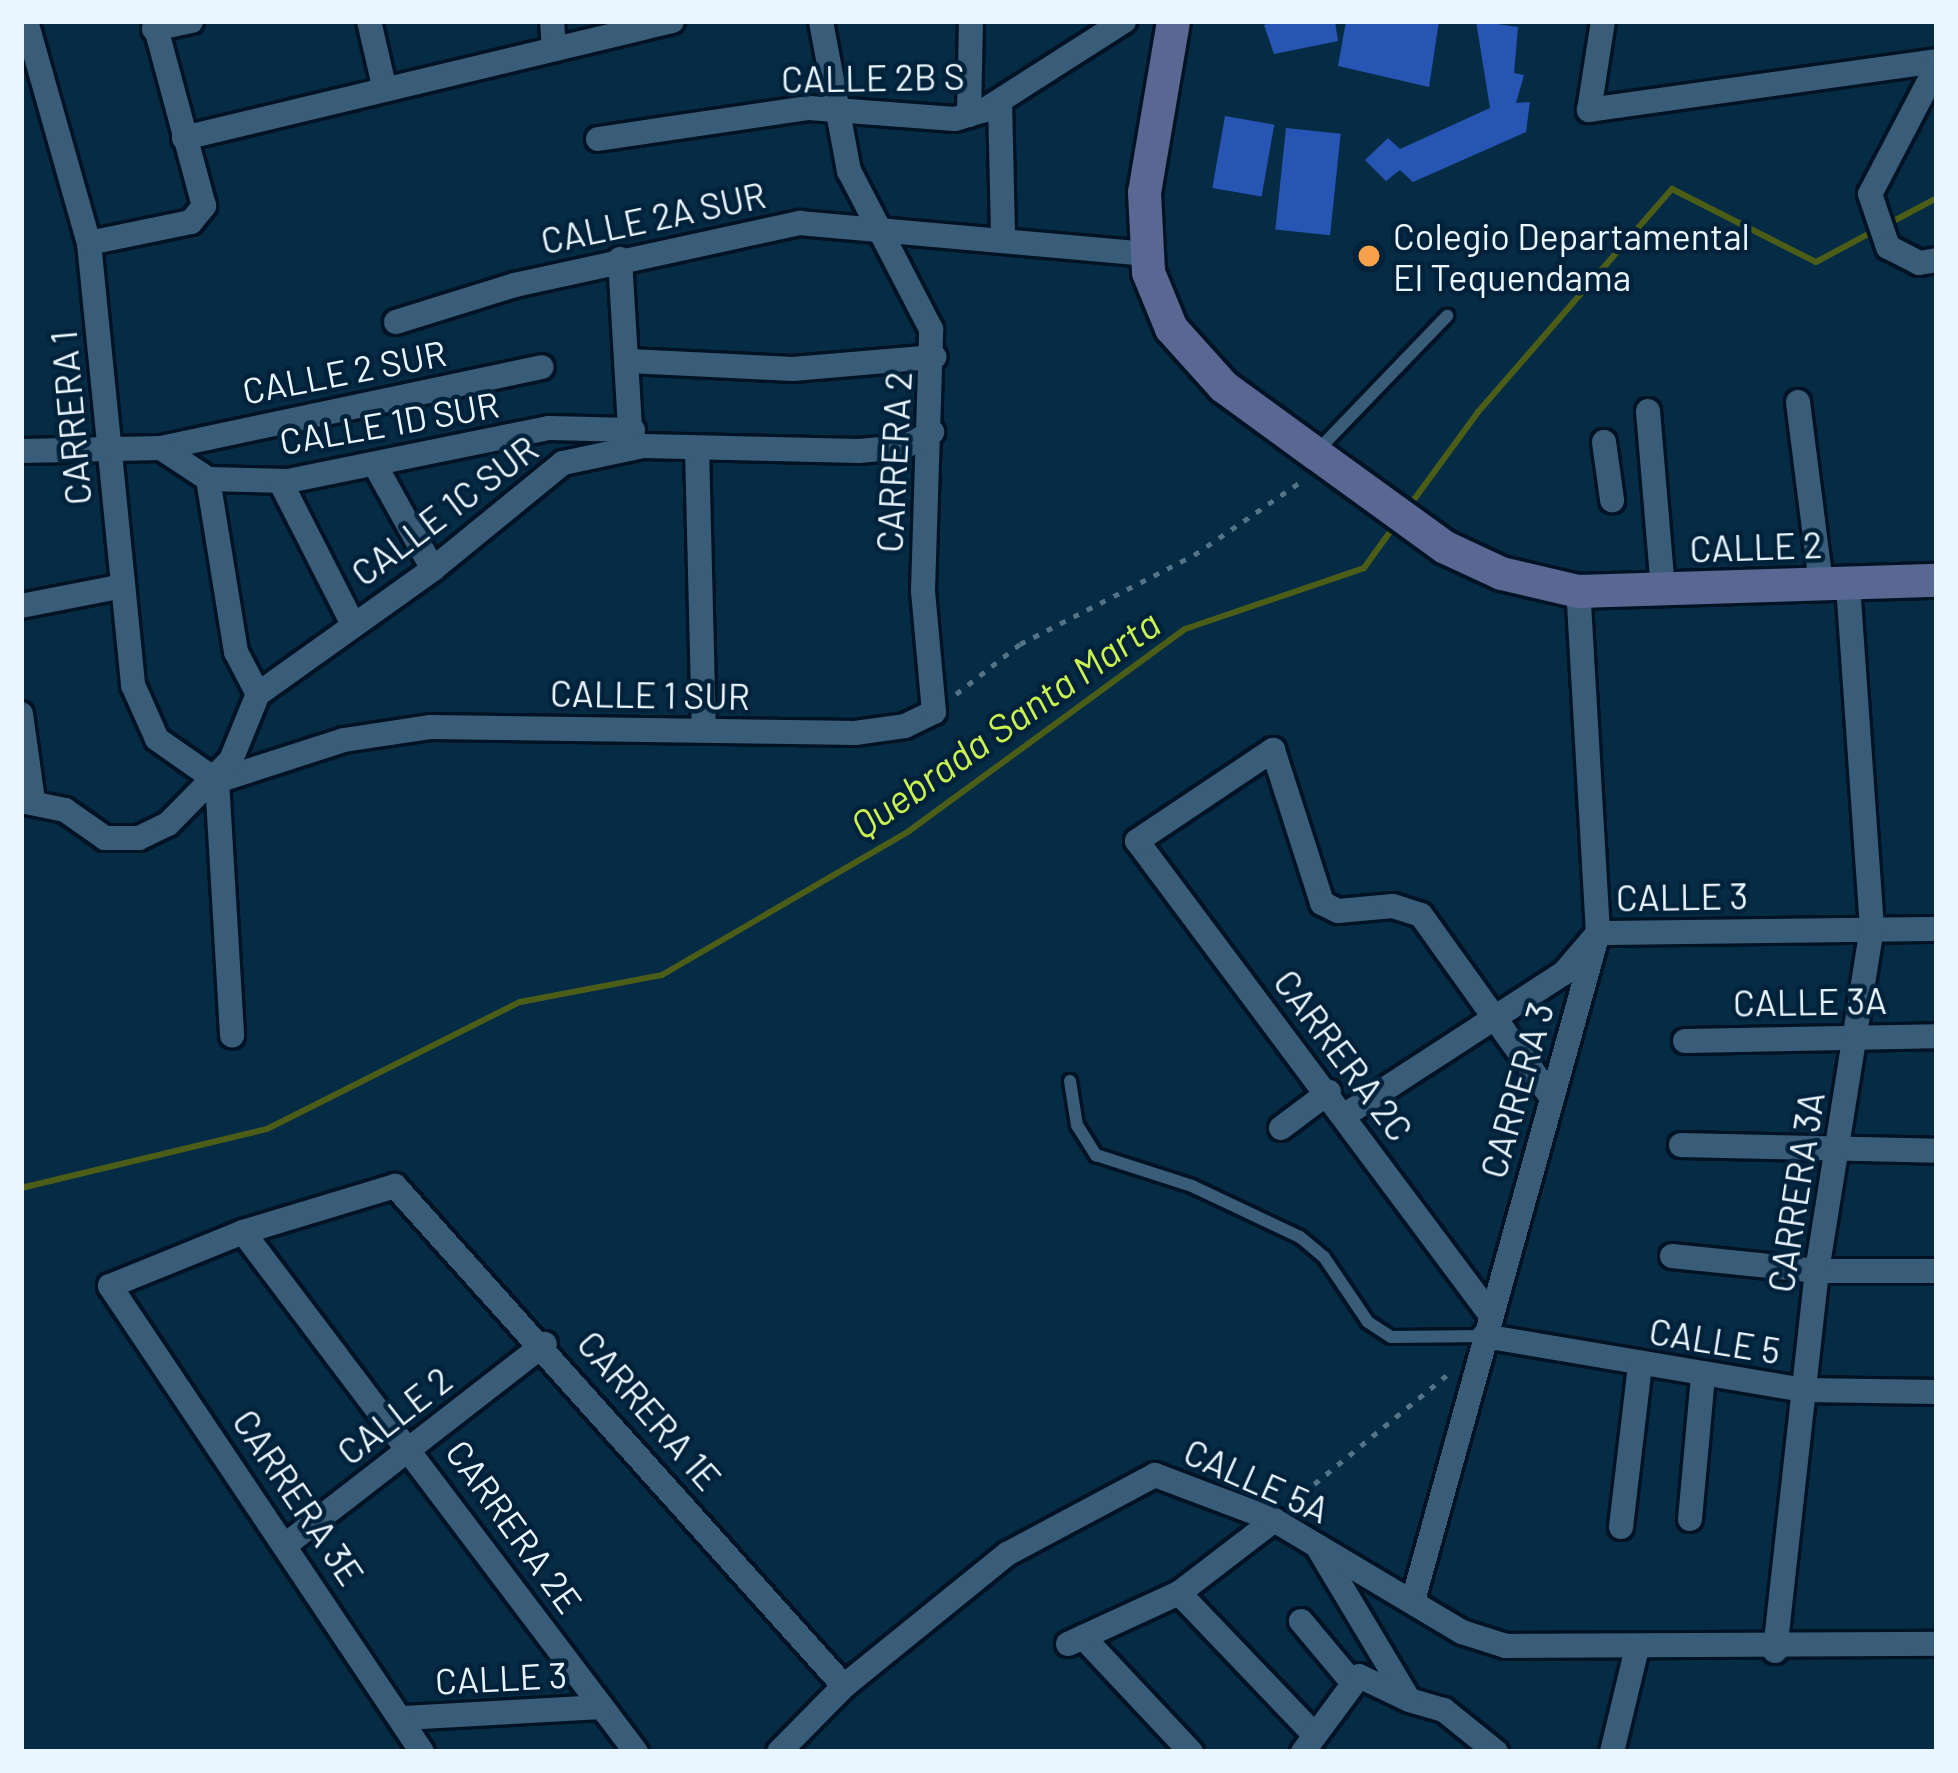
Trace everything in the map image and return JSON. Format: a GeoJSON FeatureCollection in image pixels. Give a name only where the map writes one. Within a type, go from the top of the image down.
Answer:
{"type":"FeatureCollection","features":[{"type":"Feature","properties":{"kind":"main road","name":"CALLE 2"},"geometry":{"type":"LineString","coordinates":[[1173,21],[1144,192],[1147,254],[1172,328],[1223,386],[1321,458],[1445,547],[1501,573],[1578,591],[1937,580]]}},
{"type":"Feature","properties":{"kind":"street","name":"CARRERA 1"},"geometry":{"type":"LineString","coordinates":[[26,21],[89,243],[133,685],[157,739],[217,781]]}},
{"type":"Feature","properties":{"kind":"street"},"geometry":{"type":"LineString","coordinates":[[89,243],[191,222],[204,206],[154,25],[191,21]]}},
{"type":"Feature","properties":{"kind":"street"},"geometry":{"type":"LineString","coordinates":[[369,21],[384,86]]}},
{"type":"Feature","properties":{"kind":"street"},"geometry":{"type":"LineString","coordinates":[[553,21],[554,49]]}},
{"type":"Feature","properties":{"kind":"street"},"geometry":{"type":"LineString","coordinates":[[184,138],[384,86],[672,21]]}},
{"type":"Feature","properties":{"kind":"street","name":"CARRERA 2"},"geometry":{"type":"LineString","coordinates":[[821,21],[834,111],[872,224],[931,329],[932,432],[923,590],[934,712]]}},
{"type":"Feature","properties":{"kind":"street"},"geometry":{"type":"LineString","coordinates":[[969,115],[971,21]]}},
{"type":"Feature","properties":{"kind":"street","name":"CALLE 2B S"},"geometry":{"type":"LineString","coordinates":[[598,140],[809,108],[969,115],[1000,101],[1124,21]]}},
{"type":"Feature","properties":{"kind":"street"},"geometry":{"type":"LineString","coordinates":[[1603,21],[1588,110],[1937,64]]}},
{"type":"Feature","properties":{"kind":"street"},"geometry":{"type":"LineString","coordinates":[[1937,64],[1870,194],[1888,247],[1919,263],[1937,260]]}},
{"type":"Feature","properties":{"kind":"street"},"geometry":{"type":"LineString","coordinates":[[1000,101],[1003,238]]}},
{"type":"Feature","properties":{"kind":"street","name":"CALLE 2A SUR"},"geometry":{"type":"LineString","coordinates":[[396,322],[620,259],[800,223],[872,224],[1147,254]]}},
{"type":"Feature","properties":{"kind":"street"},"geometry":{"type":"LineString","coordinates":[[620,259],[632,438]]}},
{"type":"Feature","properties":{"kind":"street"},"geometry":{"type":"LineString","coordinates":[[629,361],[794,369],[934,357]]}},
{"type":"Feature","properties":{"kind":"street","name":"CALLE 2 SUR"},"geometry":{"type":"LineString","coordinates":[[161,448],[541,367]]}},
{"type":"Feature","properties":{"kind":"street","name":"CARRERA 3A"},"geometry":{"type":"LineString","coordinates":[[1775,1651],[1817,1271],[1872,928],[1834,583],[1798,402]]}},
{"type":"Feature","properties":{"kind":"street"},"geometry":{"type":"LineString","coordinates":[[1648,411],[1664,589]]}},
{"type":"Feature","properties":{"kind":"street","name":"CALLE 1D SUR"},"geometry":{"type":"LineString","coordinates":[[208,478],[280,481],[549,428],[632,438]]}},
{"type":"Feature","properties":{"kind":"street","name":"CALLE 1C SUR"},"geometry":{"type":"LineString","coordinates":[[217,781],[258,694],[433,569],[563,463],[632,438],[698,448],[859,451],[904,447],[932,432]]}},
{"type":"Feature","properties":{"kind":"street"},"geometry":{"type":"LineString","coordinates":[[1604,442],[1610,488],[1653,471]]}},
{"type":"Feature","properties":{"kind":"street"},"geometry":{"type":"LineString","coordinates":[[21,451],[161,448],[208,478],[236,652],[258,694]]}},
{"type":"Feature","properties":{"kind":"street"},"geometry":{"type":"LineString","coordinates":[[698,448],[704,728]]}},
{"type":"Feature","properties":{"kind":"street"},"geometry":{"type":"LineString","coordinates":[[375,465],[433,569]]}},
{"type":"Feature","properties":{"kind":"street"},"geometry":{"type":"LineString","coordinates":[[280,481],[352,624]]}},
{"type":"Feature","properties":{"kind":"street"},"geometry":{"type":"LineString","coordinates":[[21,606],[123,586]]}},
{"type":"Feature","properties":{"kind":"street","name":"CARRERA 3"},"geometry":{"type":"LineString","coordinates":[[1414,1597],[1598,933],[1578,591]]}},
{"type":"Feature","properties":{"kind":"street","name":"CALLE 1 SUR"},"geometry":{"type":"LineString","coordinates":[[217,781],[362,736],[431,727],[855,733],[905,727],[934,712]]}},
{"type":"Feature","properties":{"kind":"street"},"geometry":{"type":"LineString","coordinates":[[21,714],[27,801],[65,809],[105,838],[139,838],[217,781]]}},
{"type":"Feature","properties":{"kind":"street","name":"CARRERA 2C"},"geometry":{"type":"LineString","coordinates":[[1485,1332],[1329,1092],[1137,841],[1273,750],[1322,903],[1338,911],[1394,906],[1421,915],[1494,1017]]}},
{"type":"Feature","properties":{"kind":"street"},"geometry":{"type":"LineString","coordinates":[[217,781],[232,1036]]}},
{"type":"Feature","properties":{"kind":"street","name":"CALLE 3"},"geometry":{"type":"LineString","coordinates":[[1345,1115],[1564,973],[1598,933],[1937,929]]}},
{"type":"Feature","properties":{"kind":"street"},"geometry":{"type":"LineString","coordinates":[[1494,1017],[1552,1098]]}},
{"type":"Feature","properties":{"kind":"street","name":"CALLE 3A"},"geometry":{"type":"LineString","coordinates":[[1684,1041],[1856,1033],[1937,1036]]}},
{"type":"Feature","properties":{"kind":"street"},"geometry":{"type":"LineString","coordinates":[[1281,1128],[1329,1092]]}},
{"type":"Feature","properties":{"kind":"street"},"geometry":{"type":"LineString","coordinates":[[1682,1145],[1937,1151]]}},
{"type":"Feature","properties":{"kind":"street","name":"CARRERA 1E"},"geometry":{"type":"LineString","coordinates":[[243,1232],[395,1186],[545,1344],[844,1686]]}},
{"type":"Feature","properties":{"kind":"street","name":"CARRERA 3E"},"geometry":{"type":"LineString","coordinates":[[243,1232],[110,1286],[288,1543],[422,1752]]}},
{"type":"Feature","properties":{"kind":"street","name":"CARRERA 2E"},"geometry":{"type":"LineString","coordinates":[[243,1232],[415,1450],[636,1752]]}},
{"type":"Feature","properties":{"kind":"street"},"geometry":{"type":"LineString","coordinates":[[1672,1256],[1817,1271],[1937,1271]]}},
{"type":"Feature","properties":{"kind":"street","name":"CALLE 5"},"geometry":{"type":"LineString","coordinates":[[1485,1332],[1640,1366],[1804,1390],[1937,1392]]}},
{"type":"Feature","properties":{"kind":"street","name":"CALLE 2"},"geometry":{"type":"LineString","coordinates":[[288,1543],[415,1450],[545,1344]]}},
{"type":"Feature","properties":{"kind":"street"},"geometry":{"type":"LineString","coordinates":[[1621,1527],[1640,1366]]}},
{"type":"Feature","properties":{"kind":"street"},"geometry":{"type":"LineString","coordinates":[[1690,1519],[1703,1375]]}},
{"type":"Feature","properties":{"kind":"street","name":"CALLE 5A"},"geometry":{"type":"LineString","coordinates":[[778,1752],[844,1686],[1007,1554],[1155,1475],[1274,1520],[1414,1597],[1462,1632],[1506,1646],[1775,1651]]}},
{"type":"Feature","properties":{"kind":"street"},"geometry":{"type":"LineString","coordinates":[[1190,1752],[1076,1640],[1179,1594],[1274,1520]]}},
{"type":"Feature","properties":{"kind":"street"},"geometry":{"type":"LineString","coordinates":[[1316,1544],[1409,1700]]}},
{"type":"Feature","properties":{"kind":"street"},"geometry":{"type":"LineString","coordinates":[[1179,1594],[1307,1742],[1352,1682],[1368,1677],[1409,1700],[1444,1711],[1496,1752]]}},
{"type":"Feature","properties":{"kind":"street"},"geometry":{"type":"LineString","coordinates":[[1301,1621],[1352,1682]]}},
{"type":"Feature","properties":{"kind":"street"},"geometry":{"type":"LineString","coordinates":[[1775,1651],[1937,1644]]}},
{"type":"Feature","properties":{"kind":"street"},"geometry":{"type":"LineString","coordinates":[[1612,1752],[1636,1652]]}},
{"type":"Feature","properties":{"kind":"street","name":"CALLE 3"},"geometry":{"type":"LineString","coordinates":[[404,1718],[602,1707]]}},
{"type":"Feature","properties":{"kind":"lane"},"geometry":{"type":"LineString","coordinates":[[1321,458],[1447,316]]}},
{"type":"Feature","properties":{"kind":"lane"},"geometry":{"type":"LineString","coordinates":[[1070,1081],[1077,1125],[1096,1155],[1192,1186],[1300,1237],[1324,1257],[1368,1322],[1391,1337],[1485,1332]]}},
{"type":"Feature","properties":{"kind":"path"},"geometry":{"type":"LineString","coordinates":[[934,712],[1020,644],[1194,555],[1321,458]]}},
{"type":"Feature","properties":{"kind":"path"},"geometry":{"type":"LineString","coordinates":[[1274,1520],[1314,1479],[1419,1402],[1485,1332]]}},
{"type":"Feature","properties":{"kind":"building"},"geometry":{"type":"Polygon","coordinates":[[[1335,21],[1338,41],[1274,54],[1264,25],[1335,21]]]}},
{"type":"Feature","properties":{"kind":"building"},"geometry":{"type":"Polygon","coordinates":[[[1346,21],[1439,21],[1429,87],[1338,66],[1346,21]]]}},
{"type":"Feature","properties":{"kind":"building"},"geometry":{"type":"Polygon","coordinates":[[[1476,21],[1518,27],[1514,73],[1524,75],[1516,103],[1530,102],[1526,132],[1413,182],[1400,170],[1386,181],[1365,160],[1388,138],[1400,149],[1490,108],[1476,21]]]}},
{"type":"Feature","properties":{"kind":"building"},"geometry":{"type":"Polygon","coordinates":[[[1225,116],[1274,125],[1262,197],[1212,188],[1225,116]]]}},
{"type":"Feature","properties":{"kind":"building"},"geometry":{"type":"Polygon","coordinates":[[[1286,128],[1341,134],[1330,235],[1275,229],[1286,128]]]}},
{"type":"Feature","properties":{"kind":"waterway","name":"Quebrada Santa Marta"},"geometry":{"type":"LineString","coordinates":[[1410,505],[1478,412],[1672,189],[1816,262],[1876,230]]}},
{"type":"Feature","properties":{"kind":"waterway","name":"Quebrada Santa Marta"},"geometry":{"type":"LineString","coordinates":[[1888,224],[1937,198]]}},
{"type":"Feature","properties":{"kind":"waterway","name":"Quebrada Santa Marta"},"geometry":{"type":"LineString","coordinates":[[21,1188],[267,1129],[520,1002],[662,975],[909,831],[1185,629],[1364,568],[1395,525]]}},
{"type":"Feature","properties":{"kind":"place","name":"Colegio Departamental El Tequendama"},"geometry":{"type":"Point","coordinates":[1369,256]}}]}
